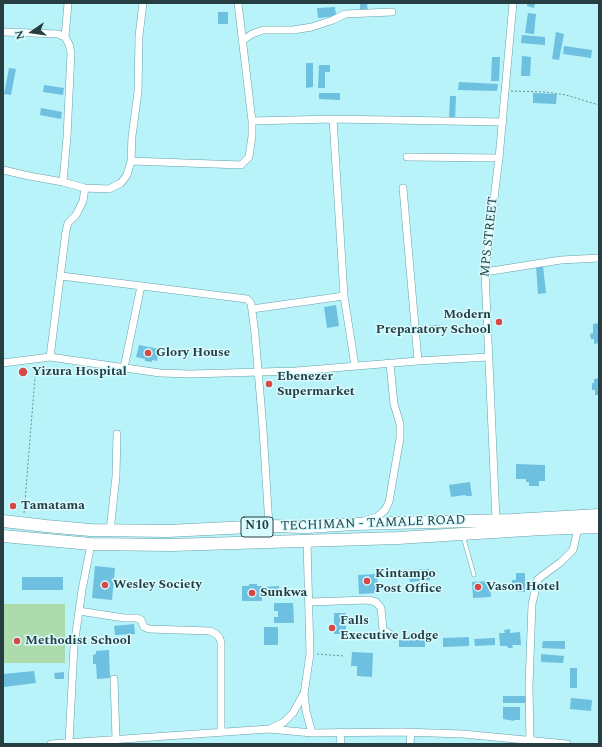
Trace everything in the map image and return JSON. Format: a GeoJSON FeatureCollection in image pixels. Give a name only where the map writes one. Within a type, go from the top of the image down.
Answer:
{"type":"FeatureCollection","features":[{"type":"Feature","properties":{"kind":"highway","name":"TECHIMAN - TAMALE ROAD"},"geometry":{"type":"LineString","coordinates":[[3,521],[110,531],[168,531],[269,526],[307,527],[599,515]]}},
{"type":"Feature","properties":{"kind":"highway"},"geometry":{"type":"LineString","coordinates":[[307,527],[307,541]]}},
{"type":"Feature","properties":{"kind":"highway","name":"TECHIMAN - TAMALE ROAD"},"geometry":{"type":"LineString","coordinates":[[3,536],[91,544],[171,545],[307,541],[599,527]]}},
{"type":"Feature","properties":{"kind":"street"},"geometry":{"type":"LineString","coordinates":[[65,38],[68,3]]}},
{"type":"Feature","properties":{"kind":"street"},"geometry":{"type":"LineString","coordinates":[[3,170],[85,188],[109,189],[121,183],[127,175],[131,161],[132,136],[138,92],[139,36],[143,3]]}},
{"type":"Feature","properties":{"kind":"street"},"geometry":{"type":"LineString","coordinates":[[131,161],[241,165],[249,157],[252,136],[252,121],[238,3]]}},
{"type":"Feature","properties":{"kind":"street","name":"MPS STREET"},"geometry":{"type":"LineString","coordinates":[[496,520],[485,272],[503,122],[513,3]]}},
{"type":"Feature","properties":{"kind":"street"},"geometry":{"type":"LineString","coordinates":[[242,41],[252,34],[262,30],[293,30],[312,27],[346,14],[392,12]]}},
{"type":"Feature","properties":{"kind":"street"},"geometry":{"type":"LineString","coordinates":[[3,32],[58,34],[65,38],[69,44],[71,53],[67,137],[63,182]]}},
{"type":"Feature","properties":{"kind":"street"},"geometry":{"type":"LineString","coordinates":[[252,121],[333,119],[503,122]]}},
{"type":"Feature","properties":{"kind":"street"},"geometry":{"type":"LineString","coordinates":[[333,119],[344,296],[355,366]]}},
{"type":"Feature","properties":{"kind":"street"},"geometry":{"type":"LineString","coordinates":[[407,157],[499,158]]}},
{"type":"Feature","properties":{"kind":"street"},"geometry":{"type":"LineString","coordinates":[[50,357],[66,231],[68,223],[76,214],[83,201],[85,188]]}},
{"type":"Feature","properties":{"kind":"street"},"geometry":{"type":"LineString","coordinates":[[403,188],[418,361]]}},
{"type":"Feature","properties":{"kind":"street"},"geometry":{"type":"LineString","coordinates":[[485,272],[561,260],[599,258]]}},
{"type":"Feature","properties":{"kind":"street"},"geometry":{"type":"LineString","coordinates":[[61,276],[247,299],[251,303],[263,429],[269,526]]}},
{"type":"Feature","properties":{"kind":"street"},"geometry":{"type":"LineString","coordinates":[[124,368],[141,286]]}},
{"type":"Feature","properties":{"kind":"street"},"geometry":{"type":"LineString","coordinates":[[252,309],[344,296]]}},
{"type":"Feature","properties":{"kind":"street"},"geometry":{"type":"LineString","coordinates":[[3,363],[50,357],[160,373],[257,372],[296,371],[488,357]]}},
{"type":"Feature","properties":{"kind":"street"},"geometry":{"type":"LineString","coordinates":[[354,524],[377,517],[385,510],[389,502],[400,438],[400,424],[394,404],[390,364]]}},
{"type":"Feature","properties":{"kind":"street"},"geometry":{"type":"LineString","coordinates":[[110,531],[116,476],[117,434]]}},
{"type":"Feature","properties":{"kind":"street"},"geometry":{"type":"LineString","coordinates":[[529,742],[531,616],[535,591],[538,579],[561,562],[572,550],[578,528]]}},
{"type":"Feature","properties":{"kind":"street"},"geometry":{"type":"LineString","coordinates":[[307,541],[310,654],[304,694],[305,707],[312,733]]}},
{"type":"Feature","properties":{"kind":"street"},"geometry":{"type":"LineString","coordinates":[[69,742],[74,646],[91,544]]}},
{"type":"Feature","properties":{"kind":"street"},"geometry":{"type":"LineString","coordinates":[[309,602],[368,600],[376,602],[381,608],[383,630],[391,635]]}},
{"type":"Feature","properties":{"kind":"street"},"geometry":{"type":"LineString","coordinates":[[79,611],[124,618],[137,618],[141,620],[146,628],[210,631],[216,634],[221,642],[221,732]]}},
{"type":"Feature","properties":{"kind":"street"},"geometry":{"type":"LineString","coordinates":[[114,679],[116,739]]}},
{"type":"Feature","properties":{"kind":"street"},"geometry":{"type":"LineString","coordinates":[[269,729],[284,722],[293,713],[304,694]]}},
{"type":"Feature","properties":{"kind":"street"},"geometry":{"type":"LineString","coordinates":[[51,744],[116,739],[157,740],[221,732],[269,729],[312,733],[411,732],[463,734],[529,742],[567,744]]}},
{"type":"Feature","properties":{"kind":"street"},"geometry":{"type":"LineString","coordinates":[[340,732],[341,744]]}},
{"type":"Feature","properties":{"kind":"street"},"geometry":{"type":"LineString","coordinates":[[410,744],[411,732]]}},
{"type":"Feature","properties":{"kind":"lane"},"geometry":{"type":"LineString","coordinates":[[463,534],[474,575]]}},
{"type":"Feature","properties":{"kind":"path"},"geometry":{"type":"LineString","coordinates":[[505,91],[546,92],[566,95],[599,105]]}},
{"type":"Feature","properties":{"kind":"path"},"geometry":{"type":"LineString","coordinates":[[23,523],[37,358]]}},
{"type":"Feature","properties":{"kind":"path"},"geometry":{"type":"LineString","coordinates":[[310,654],[344,656]]}},
{"type":"Feature","properties":{"kind":"green space"},"geometry":{"type":"Polygon","coordinates":[[[3,604],[65,604],[65,663],[3,663],[3,604]]]}},
{"type":"Feature","properties":{"kind":"building"},"geometry":{"type":"Polygon","coordinates":[[[360,3],[367,3],[368,12],[360,12],[360,3]]]}},
{"type":"Feature","properties":{"kind":"building"},"geometry":{"type":"Polygon","coordinates":[[[527,3],[535,3],[534,8],[527,6],[527,3]]]}},
{"type":"Feature","properties":{"kind":"building"},"geometry":{"type":"Polygon","coordinates":[[[335,7],[336,16],[318,18],[317,8],[335,7]]]}},
{"type":"Feature","properties":{"kind":"building"},"geometry":{"type":"Polygon","coordinates":[[[218,12],[228,12],[228,24],[218,24],[218,12]]]}},
{"type":"Feature","properties":{"kind":"building"},"geometry":{"type":"Polygon","coordinates":[[[528,13],[536,14],[534,34],[525,33],[528,13]]]}},
{"type":"Feature","properties":{"kind":"building"},"geometry":{"type":"Polygon","coordinates":[[[556,32],[564,34],[559,60],[552,59],[556,32]]]}},
{"type":"Feature","properties":{"kind":"building"},"geometry":{"type":"Polygon","coordinates":[[[522,35],[545,37],[545,45],[521,43],[522,35]]]}},
{"type":"Feature","properties":{"kind":"building"},"geometry":{"type":"Polygon","coordinates":[[[564,46],[592,50],[591,58],[563,54],[564,46]]]}},
{"type":"Feature","properties":{"kind":"building"},"geometry":{"type":"Polygon","coordinates":[[[522,56],[531,57],[530,76],[521,76],[522,56]]]}},
{"type":"Feature","properties":{"kind":"building"},"geometry":{"type":"Polygon","coordinates":[[[492,57],[500,57],[499,81],[491,81],[492,57]]]}},
{"type":"Feature","properties":{"kind":"building"},"geometry":{"type":"Polygon","coordinates":[[[306,63],[313,63],[313,87],[306,88],[306,63]]]}},
{"type":"Feature","properties":{"kind":"building"},"geometry":{"type":"Polygon","coordinates":[[[319,65],[330,65],[330,72],[325,72],[325,88],[318,88],[319,65]]]}},
{"type":"Feature","properties":{"kind":"building"},"geometry":{"type":"Polygon","coordinates":[[[9,68],[16,69],[11,95],[4,94],[9,68]]]}},
{"type":"Feature","properties":{"kind":"building"},"geometry":{"type":"Polygon","coordinates":[[[459,82],[498,84],[497,91],[458,90],[459,82]]]}},
{"type":"Feature","properties":{"kind":"building"},"geometry":{"type":"Polygon","coordinates":[[[44,85],[64,88],[63,95],[43,92],[44,85]]]}},
{"type":"Feature","properties":{"kind":"building"},"geometry":{"type":"Polygon","coordinates":[[[319,93],[340,93],[340,100],[319,99],[319,93]]]}},
{"type":"Feature","properties":{"kind":"building"},"geometry":{"type":"Polygon","coordinates":[[[533,93],[557,94],[556,104],[533,103],[533,93]]]}},
{"type":"Feature","properties":{"kind":"building"},"geometry":{"type":"Polygon","coordinates":[[[450,96],[456,96],[455,120],[449,120],[450,96]]]}},
{"type":"Feature","properties":{"kind":"building"},"geometry":{"type":"Polygon","coordinates":[[[41,108],[62,112],[61,119],[40,115],[41,108]]]}},
{"type":"Feature","properties":{"kind":"building"},"geometry":{"type":"Polygon","coordinates":[[[543,266],[546,293],[538,294],[536,267],[543,266]]]}},
{"type":"Feature","properties":{"kind":"building"},"geometry":{"type":"Polygon","coordinates":[[[336,305],[339,326],[327,328],[324,307],[336,305]]]}},
{"type":"Feature","properties":{"kind":"building"},"geometry":{"type":"Polygon","coordinates":[[[599,323],[599,343],[594,344],[594,339],[591,339],[590,334],[593,333],[593,324],[599,323]]]}},
{"type":"Feature","properties":{"kind":"building"},"geometry":{"type":"Polygon","coordinates":[[[440,325],[440,333],[422,334],[421,326],[440,325]]]}},
{"type":"Feature","properties":{"kind":"building","name":"Glory House"},"geometry":{"type":"Polygon","coordinates":[[[139,345],[159,349],[157,361],[145,361],[145,359],[136,357],[139,345]]]}},
{"type":"Feature","properties":{"kind":"building"},"geometry":{"type":"Polygon","coordinates":[[[599,378],[599,395],[595,395],[595,390],[592,390],[592,383],[594,383],[594,379],[599,378]]]}},
{"type":"Feature","properties":{"kind":"building"},"geometry":{"type":"Polygon","coordinates":[[[516,464],[545,465],[545,481],[539,481],[539,486],[529,486],[529,482],[526,482],[526,479],[516,479],[516,464]]]}},
{"type":"Feature","properties":{"kind":"building"},"geometry":{"type":"Polygon","coordinates":[[[470,482],[472,496],[465,495],[451,497],[449,485],[470,482]]]}},
{"type":"Feature","properties":{"kind":"building"},"geometry":{"type":"Polygon","coordinates":[[[95,566],[115,568],[112,600],[92,598],[95,566]]]}},
{"type":"Feature","properties":{"kind":"building"},"geometry":{"type":"Polygon","coordinates":[[[429,569],[430,580],[410,582],[409,570],[429,569]]]}},
{"type":"Feature","properties":{"kind":"building"},"geometry":{"type":"Polygon","coordinates":[[[516,573],[525,573],[525,592],[516,592],[516,586],[512,586],[512,580],[516,580],[516,573]]]}},
{"type":"Feature","properties":{"kind":"building"},"geometry":{"type":"Polygon","coordinates":[[[377,574],[378,593],[359,594],[358,575],[377,574]]]}},
{"type":"Feature","properties":{"kind":"building"},"geometry":{"type":"Polygon","coordinates":[[[22,577],[63,577],[63,590],[22,590],[22,577]]]}},
{"type":"Feature","properties":{"kind":"building"},"geometry":{"type":"Polygon","coordinates":[[[490,581],[491,597],[473,598],[472,582],[490,581]]]}},
{"type":"Feature","properties":{"kind":"building","name":"Sunkwa"},"geometry":{"type":"Polygon","coordinates":[[[249,584],[257,584],[257,586],[262,586],[262,601],[242,601],[242,586],[249,586],[249,584]]]}},
{"type":"Feature","properties":{"kind":"building"},"geometry":{"type":"Polygon","coordinates":[[[279,586],[280,596],[264,597],[264,587],[279,586]]]}},
{"type":"Feature","properties":{"kind":"building"},"geometry":{"type":"Polygon","coordinates":[[[274,603],[293,603],[294,623],[274,623],[274,617],[278,617],[278,611],[274,611],[274,603]]]}},
{"type":"Feature","properties":{"kind":"building"},"geometry":{"type":"Polygon","coordinates":[[[334,613],[346,613],[346,634],[334,634],[334,631],[331,631],[331,625],[334,625],[334,613]]]}},
{"type":"Feature","properties":{"kind":"building"},"geometry":{"type":"Polygon","coordinates":[[[134,624],[135,634],[115,635],[114,626],[134,624]]]}},
{"type":"Feature","properties":{"kind":"building"},"geometry":{"type":"Polygon","coordinates":[[[264,627],[278,627],[278,645],[264,645],[264,627]]]}},
{"type":"Feature","properties":{"kind":"building"},"geometry":{"type":"Polygon","coordinates":[[[510,629],[510,633],[520,632],[521,645],[512,645],[513,648],[500,646],[499,633],[505,633],[504,630],[510,629]]]}},
{"type":"Feature","properties":{"kind":"building"},"geometry":{"type":"Polygon","coordinates":[[[469,637],[469,646],[443,647],[443,638],[469,637]]]}},
{"type":"Feature","properties":{"kind":"building"},"geometry":{"type":"Polygon","coordinates":[[[495,638],[495,645],[475,646],[474,639],[495,638]]]}},
{"type":"Feature","properties":{"kind":"building"},"geometry":{"type":"Polygon","coordinates":[[[399,640],[425,640],[425,647],[399,647],[399,640]]]}},
{"type":"Feature","properties":{"kind":"building"},"geometry":{"type":"Polygon","coordinates":[[[543,641],[565,641],[565,649],[542,648],[543,641]]]}},
{"type":"Feature","properties":{"kind":"building"},"geometry":{"type":"Polygon","coordinates":[[[109,650],[110,678],[97,679],[96,664],[93,664],[93,655],[96,654],[96,651],[109,650]]]}},
{"type":"Feature","properties":{"kind":"building"},"geometry":{"type":"Polygon","coordinates":[[[352,652],[373,653],[372,677],[357,676],[357,666],[351,666],[352,652]]]}},
{"type":"Feature","properties":{"kind":"building"},"geometry":{"type":"Polygon","coordinates":[[[541,654],[564,656],[563,663],[541,662],[541,654]]]}},
{"type":"Feature","properties":{"kind":"building"},"geometry":{"type":"Polygon","coordinates":[[[570,668],[577,668],[577,688],[570,688],[570,668]]]}},
{"type":"Feature","properties":{"kind":"building"},"geometry":{"type":"Polygon","coordinates":[[[34,671],[36,683],[4,687],[3,674],[34,671]]]}},
{"type":"Feature","properties":{"kind":"building"},"geometry":{"type":"Polygon","coordinates":[[[64,672],[64,679],[55,679],[54,673],[64,672]]]}},
{"type":"Feature","properties":{"kind":"building"},"geometry":{"type":"Polygon","coordinates":[[[503,696],[526,696],[526,703],[503,703],[503,696]]]}},
{"type":"Feature","properties":{"kind":"building"},"geometry":{"type":"Polygon","coordinates":[[[571,698],[592,700],[591,711],[570,709],[571,698]]]}},
{"type":"Feature","properties":{"kind":"building"},"geometry":{"type":"Polygon","coordinates":[[[503,707],[520,707],[520,720],[514,721],[503,719],[503,707]]]}},
{"type":"Feature","properties":{"kind":"place","name":"Modern Preparatory School"},"geometry":{"type":"Point","coordinates":[499,322]}},
{"type":"Feature","properties":{"kind":"place","name":"Glory House"},"geometry":{"type":"Point","coordinates":[148,353]}},
{"type":"Feature","properties":{"kind":"place","name":"Yizura Hospital"},"geometry":{"type":"Point","coordinates":[23,372]}},
{"type":"Feature","properties":{"kind":"place","name":"Ebenezer Supermarket"},"geometry":{"type":"Point","coordinates":[269,384]}},
{"type":"Feature","properties":{"kind":"place","name":"Tamatama"},"geometry":{"type":"Point","coordinates":[13,506]}},
{"type":"Feature","properties":{"kind":"place","name":"Kintampo Post Office"},"geometry":{"type":"Point","coordinates":[367,581]}},
{"type":"Feature","properties":{"kind":"place","name":"Wesley Society"},"geometry":{"type":"Point","coordinates":[105,585]}},
{"type":"Feature","properties":{"kind":"place","name":"Vason Hotel"},"geometry":{"type":"Point","coordinates":[478,587]}},
{"type":"Feature","properties":{"kind":"place","name":"Sunkwa"},"geometry":{"type":"Point","coordinates":[252,593]}},
{"type":"Feature","properties":{"kind":"place","name":"Falls Executive Lodge"},"geometry":{"type":"Point","coordinates":[332,628]}},
{"type":"Feature","properties":{"kind":"place","name":"Methodist School"},"geometry":{"type":"Point","coordinates":[17,641]}}]}
